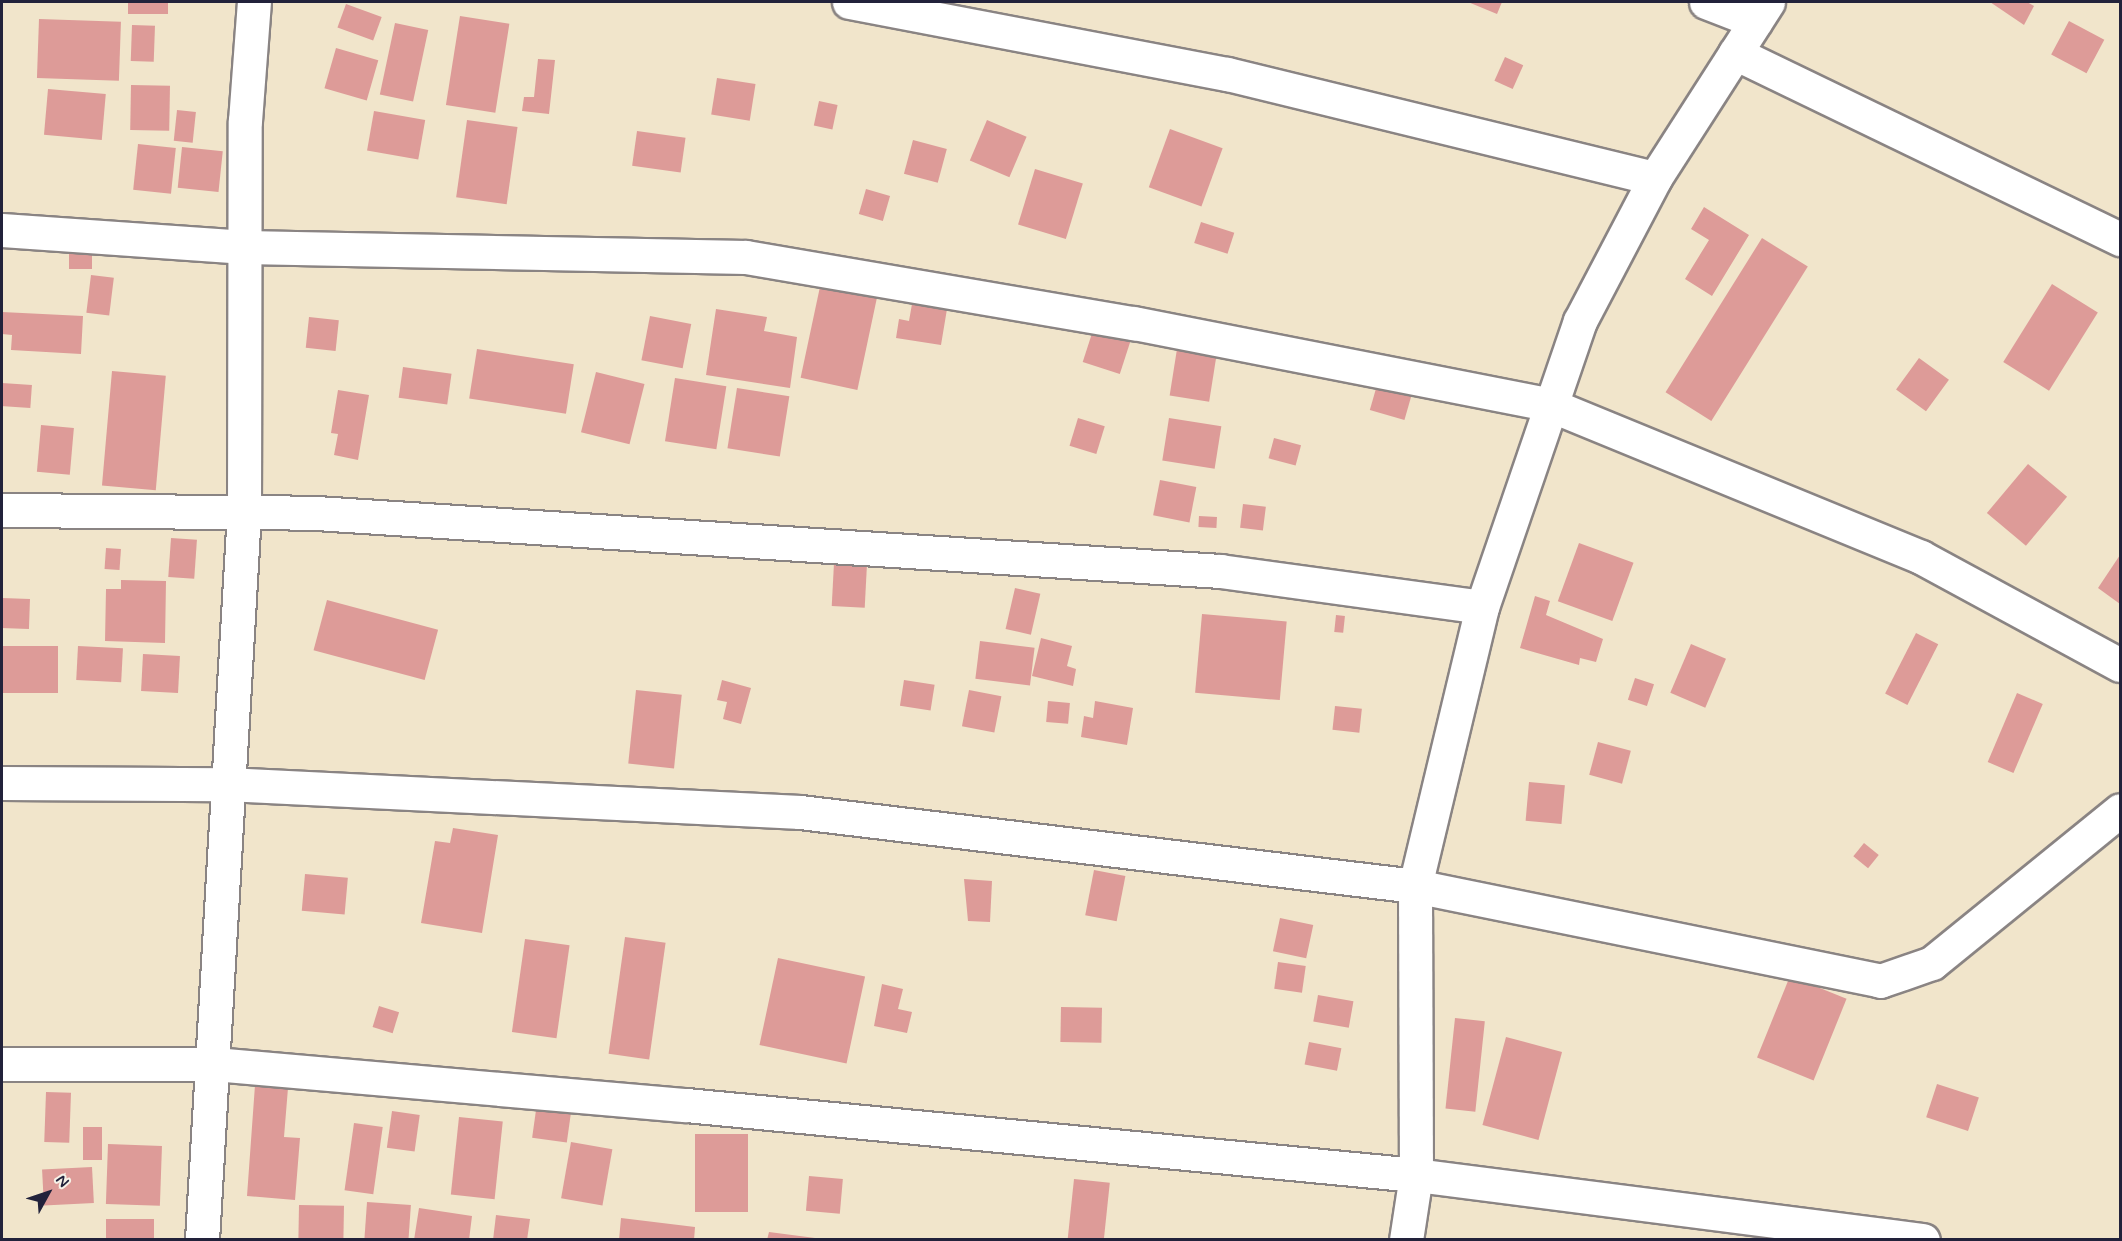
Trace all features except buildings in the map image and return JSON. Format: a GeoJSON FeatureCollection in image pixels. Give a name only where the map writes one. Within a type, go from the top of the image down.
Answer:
{"type":"FeatureCollection","features":[{"type":"Feature","properties":{"kind":"street"},"geometry":{"type":"LineString","coordinates":[[202,1239],[214,1064],[226,784],[243,511],[245,121],[254,2]]}},
{"type":"Feature","properties":{"kind":"street"},"geometry":{"type":"LineString","coordinates":[[849,2],[1227,75],[1654,178]]}},
{"type":"Feature","properties":{"kind":"street"},"geometry":{"type":"LineString","coordinates":[[1406,1239],[1416,1175],[1415,886],[1482,607],[1548,404],[1580,321],[1654,178],[1762,11],[1706,2]]}},
{"type":"Feature","properties":{"kind":"street"},"geometry":{"type":"LineString","coordinates":[[1735,53],[2121,239]]}},
{"type":"Feature","properties":{"kind":"street"},"geometry":{"type":"LineString","coordinates":[[2,230],[245,247],[746,257],[1134,323],[1548,404],[1921,557],[2121,665]]}},
{"type":"Feature","properties":{"kind":"street"},"geometry":{"type":"LineString","coordinates":[[2,510],[243,511],[1220,571],[1482,607]]}},
{"type":"Feature","properties":{"kind":"street"},"geometry":{"type":"LineString","coordinates":[[2,783],[226,784],[800,812],[1415,886],[1880,981],[1932,963],[2121,810]]}},
{"type":"Feature","properties":{"kind":"street"},"geometry":{"type":"LineString","coordinates":[[2,1064],[214,1064],[1416,1175],[1923,1239]]}}]}
